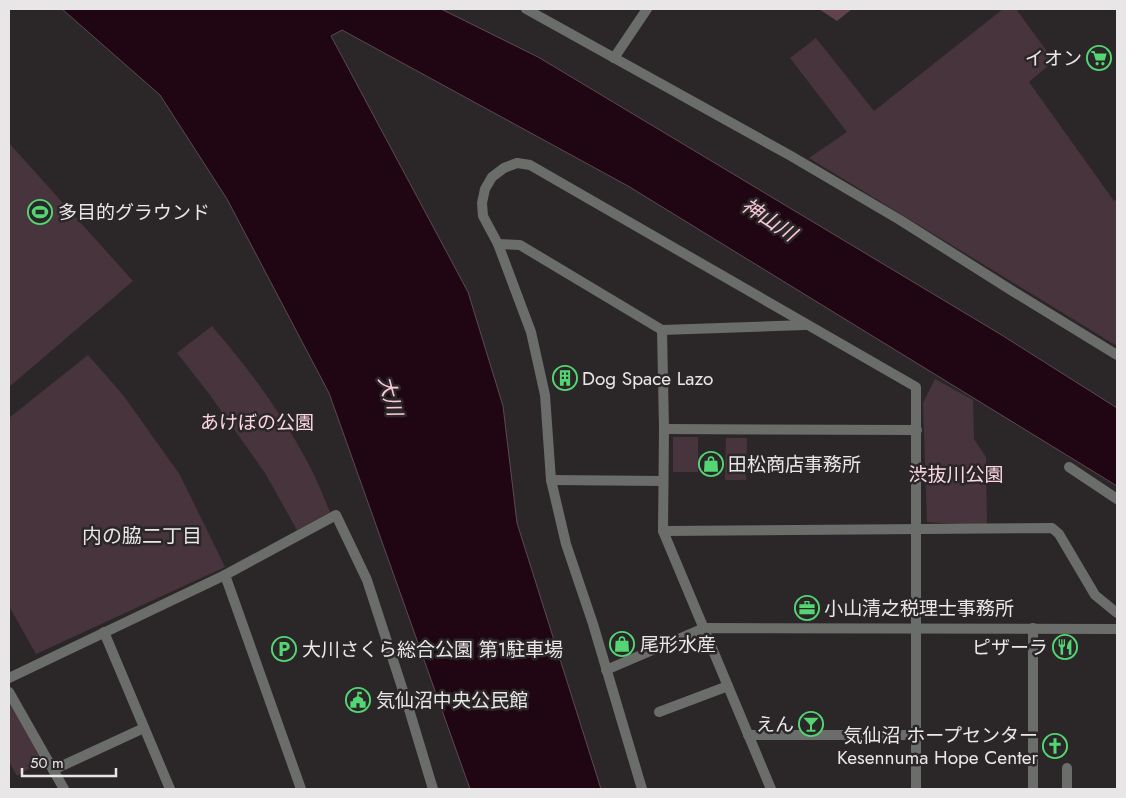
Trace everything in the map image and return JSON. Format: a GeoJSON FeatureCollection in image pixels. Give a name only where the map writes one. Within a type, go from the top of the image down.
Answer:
{"type":"FeatureCollection","features":[{"type":"Feature","properties":{"kind":"street"},"geometry":{"type":"LineString","coordinates":[[526,9],[791,156],[900,220],[1117,355]]}},
{"type":"Feature","properties":{"kind":"street"},"geometry":{"type":"LineString","coordinates":[[614,58],[647,9]]}},
{"type":"Feature","properties":{"kind":"street"},"geometry":{"type":"LineString","coordinates":[[642,789],[593,624],[566,544],[551,480],[545,395],[531,332],[498,244],[483,216],[482,203],[485,188],[492,177],[504,168],[517,163],[530,165],[916,387],[916,789]]}},
{"type":"Feature","properties":{"kind":"street"},"geometry":{"type":"LineString","coordinates":[[498,244],[520,245],[662,330],[806,325]]}},
{"type":"Feature","properties":{"kind":"street"},"geometry":{"type":"LineString","coordinates":[[662,330],[664,429],[663,530],[771,789]]}},
{"type":"Feature","properties":{"kind":"street"},"geometry":{"type":"LineString","coordinates":[[664,429],[917,430]]}},
{"type":"Feature","properties":{"kind":"street"},"geometry":{"type":"LineString","coordinates":[[1070,467],[1117,499]]}},
{"type":"Feature","properties":{"kind":"street"},"geometry":{"type":"LineString","coordinates":[[551,480],[663,481]]}},
{"type":"Feature","properties":{"kind":"street"},"geometry":{"type":"LineString","coordinates":[[9,678],[225,575],[336,515],[367,580],[433,789]]}},
{"type":"Feature","properties":{"kind":"street"},"geometry":{"type":"LineString","coordinates":[[663,530],[1052,528],[1059,534],[1095,595],[1117,612]]}},
{"type":"Feature","properties":{"kind":"street"},"geometry":{"type":"LineString","coordinates":[[225,575],[301,789]]}},
{"type":"Feature","properties":{"kind":"street"},"geometry":{"type":"LineString","coordinates":[[606,670],[704,628],[1117,628]]}},
{"type":"Feature","properties":{"kind":"street"},"geometry":{"type":"LineString","coordinates":[[1033,628],[1033,789]]}},
{"type":"Feature","properties":{"kind":"street"},"geometry":{"type":"LineString","coordinates":[[104,632],[170,789]]}},
{"type":"Feature","properties":{"kind":"street"},"geometry":{"type":"LineString","coordinates":[[658,712],[728,686]]}},
{"type":"Feature","properties":{"kind":"street"},"geometry":{"type":"LineString","coordinates":[[9,692],[64,789]]}},
{"type":"Feature","properties":{"kind":"street"},"geometry":{"type":"LineString","coordinates":[[53,770],[144,728]]}},
{"type":"Feature","properties":{"kind":"street"},"geometry":{"type":"LineString","coordinates":[[748,734],[916,735]]}},
{"type":"Feature","properties":{"kind":"street"},"geometry":{"type":"LineString","coordinates":[[1067,768],[1067,789]]}},
{"type":"Feature","properties":{"kind":"green space"},"geometry":{"type":"Polygon","coordinates":[[[1003,9],[1016,9],[1054,61],[1029,82],[1114,201],[1117,199],[1117,346],[809,158],[847,132],[790,58],[816,38],[874,111],[1003,9]]]}},
{"type":"Feature","properties":{"kind":"green space","name":"多目的グラウンド"},"geometry":{"type":"Polygon","coordinates":[[[9,143],[133,281],[9,387],[9,143]]]}},
{"type":"Feature","properties":{"kind":"green space","name":"あけぼの公園"},"geometry":{"type":"Polygon","coordinates":[[[212,326],[239,358],[287,426],[317,481],[330,512],[297,530],[265,473],[210,395],[177,353],[212,326]]]}},
{"type":"Feature","properties":{"kind":"green space"},"geometry":{"type":"Polygon","coordinates":[[[88,355],[123,395],[180,475],[225,567],[36,654],[9,606],[9,418],[88,355]]]}},
{"type":"Feature","properties":{"kind":"green space","name":"渋抜川公園"},"geometry":{"type":"Polygon","coordinates":[[[935,379],[973,400],[974,439],[986,457],[987,526],[927,522],[923,403],[935,379]]]}},
{"type":"Feature","properties":{"kind":"green space"},"geometry":{"type":"Polygon","coordinates":[[[673,437],[698,437],[698,472],[673,472],[673,437]]]}},
{"type":"Feature","properties":{"kind":"green space"},"geometry":{"type":"Polygon","coordinates":[[[726,438],[747,438],[746,480],[725,480],[726,438]]]}},
{"type":"Feature","properties":{"kind":"green space"},"geometry":{"type":"Polygon","coordinates":[[[9,703],[43,760],[17,776],[9,762],[9,703]]]}},
{"type":"Feature","properties":{"kind":"shaded area"},"geometry":{"type":"Polygon","coordinates":[[[819,9],[852,9],[837,21],[819,9]]]}},
{"type":"Feature","properties":{"kind":"water"},"geometry":{"type":"Polygon","coordinates":[[[62,9],[441,9],[538,57],[1000,334],[1117,408],[1117,486],[628,186],[342,30],[331,36],[468,292],[503,406],[517,523],[601,789],[470,789],[329,393],[227,199],[160,95],[62,9]]]}},
{"type":"Feature","properties":{"kind":"place","name":"イオン"},"geometry":{"type":"Point","coordinates":[1099,58]}},
{"type":"Feature","properties":{"kind":"place","name":"多目的グラウンド"},"geometry":{"type":"Point","coordinates":[40,212]}},
{"type":"Feature","properties":{"kind":"place","name":"Dog Space Lazo"},"geometry":{"type":"Point","coordinates":[565,378]}},
{"type":"Feature","properties":{"kind":"place","name":"田松商店事務所"},"geometry":{"type":"Point","coordinates":[711,464]}},
{"type":"Feature","properties":{"kind":"place","name":"小山清之税理士事務所"},"geometry":{"type":"Point","coordinates":[807,608]}},
{"type":"Feature","properties":{"kind":"place","name":"尾形水産"},"geometry":{"type":"Point","coordinates":[622,644]}},
{"type":"Feature","properties":{"kind":"place","name":"ピザーラ"},"geometry":{"type":"Point","coordinates":[1065,647]}},
{"type":"Feature","properties":{"kind":"place","name":"大川さくら総合公園 第1駐車場"},"geometry":{"type":"Point","coordinates":[284,649]}},
{"type":"Feature","properties":{"kind":"place","name":"気仙沼中央公民館"},"geometry":{"type":"Point","coordinates":[358,700]}},
{"type":"Feature","properties":{"kind":"place","name":"えん"},"geometry":{"type":"Point","coordinates":[811,724]}},
{"type":"Feature","properties":{"kind":"place","name":"気仙沼 ホープセンター Kesennuma Hope Center"},"geometry":{"type":"Point","coordinates":[1055,746]}},
{"type":"Feature","properties":{"kind":"district","name":"内の脇二丁目"},"geometry":{"type":"Point","coordinates":[142,536]}},
{"type":"Feature","properties":{"kind":"water label","name":"神山川"},"geometry":{"type":"Point","coordinates":[769,220]}},
{"type":"Feature","properties":{"kind":"water label","name":"大川"},"geometry":{"type":"Point","coordinates":[390,396]}}]}
